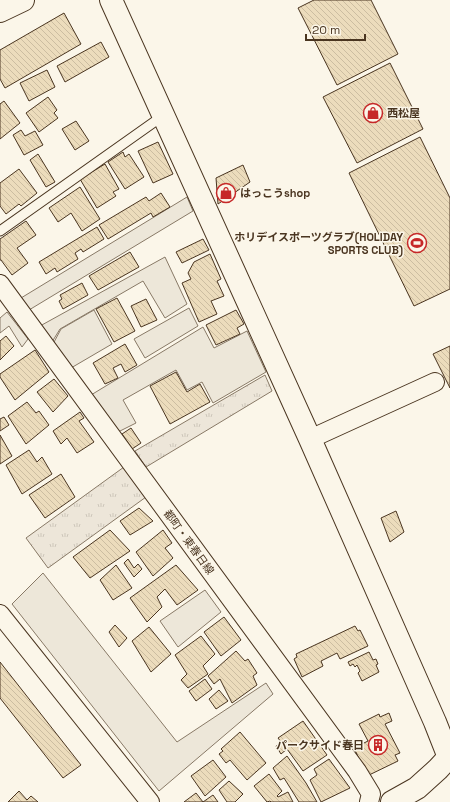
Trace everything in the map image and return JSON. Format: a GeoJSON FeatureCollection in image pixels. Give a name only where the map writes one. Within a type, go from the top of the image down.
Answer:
{"type":"FeatureCollection","features":[{"type":"Feature","properties":{"kind":"street"},"geometry":{"type":"LineString","coordinates":[[0,10],[22,0]]}},
{"type":"Feature","properties":{"kind":"street"},"geometry":{"type":"LineString","coordinates":[[111,0],[310,439],[450,758],[417,788],[392,802]]}},
{"type":"Feature","properties":{"kind":"street","name":"都町・東春日線"},"geometry":{"type":"LineString","coordinates":[[3,293],[357,771],[371,794],[369,802]]}},
{"type":"Feature","properties":{"kind":"street"},"geometry":{"type":"LineString","coordinates":[[310,439],[435,382]]}},
{"type":"Feature","properties":{"kind":"street"},"geometry":{"type":"LineString","coordinates":[[0,614],[150,802]]}},
{"type":"Feature","properties":{"kind":"lane"},"geometry":{"type":"LineString","coordinates":[[0,231],[164,115]]}},
{"type":"Feature","properties":{"kind":"green space"},"geometry":{"type":"Polygon","coordinates":[[[265,375],[272,391],[146,467],[135,451],[265,375]]]}},
{"type":"Feature","properties":{"kind":"green space"},"geometry":{"type":"Polygon","coordinates":[[[124,467],[146,497],[48,568],[26,538],[124,467]]]}},
{"type":"Feature","properties":{"kind":"shaded area"},"geometry":{"type":"Polygon","coordinates":[[[187,197],[193,211],[29,310],[21,298],[187,197]]]}},
{"type":"Feature","properties":{"kind":"shaded area"},"geometry":{"type":"Polygon","coordinates":[[[165,257],[187,304],[165,318],[143,281],[60,329],[52,342],[40,326],[165,257]]]}},
{"type":"Feature","properties":{"kind":"shaded area"},"geometry":{"type":"Polygon","coordinates":[[[189,308],[198,326],[145,358],[134,339],[189,308]]]}},
{"type":"Feature","properties":{"kind":"shaded area"},"geometry":{"type":"Polygon","coordinates":[[[94,310],[112,344],[71,368],[53,344],[61,329],[94,310]]]}},
{"type":"Feature","properties":{"kind":"shaded area"},"geometry":{"type":"Polygon","coordinates":[[[7,312],[28,339],[22,347],[9,326],[0,333],[0,318],[7,312]]]}},
{"type":"Feature","properties":{"kind":"shaded area"},"geometry":{"type":"Polygon","coordinates":[[[203,327],[214,348],[247,331],[266,372],[213,403],[202,382],[187,390],[176,370],[123,400],[136,423],[118,432],[91,395],[203,327]]]}},
{"type":"Feature","properties":{"kind":"shaded area"},"geometry":{"type":"Polygon","coordinates":[[[43,573],[177,742],[266,683],[273,694],[159,791],[12,604],[43,573]]]}},
{"type":"Feature","properties":{"kind":"shaded area"},"geometry":{"type":"Polygon","coordinates":[[[205,590],[221,612],[178,647],[160,621],[205,590]]]}},
{"type":"Feature","properties":{"kind":"building"},"geometry":{"type":"Polygon","coordinates":[[[314,0],[371,0],[398,54],[337,85],[298,8],[314,0]]]}},
{"type":"Feature","properties":{"kind":"building"},"geometry":{"type":"Polygon","coordinates":[[[64,13],[81,44],[5,88],[0,79],[0,50],[64,13]]]}},
{"type":"Feature","properties":{"kind":"building"},"geometry":{"type":"Polygon","coordinates":[[[101,42],[109,57],[65,82],[57,66],[101,42]]]}},
{"type":"Feature","properties":{"kind":"building","name":"西松屋"},"geometry":{"type":"Polygon","coordinates":[[[390,63],[423,129],[357,163],[323,97],[390,63]]]}},
{"type":"Feature","properties":{"kind":"building"},"geometry":{"type":"Polygon","coordinates":[[[47,70],[55,87],[29,101],[20,83],[47,70]]]}},
{"type":"Feature","properties":{"kind":"building"},"geometry":{"type":"Polygon","coordinates":[[[48,97],[57,110],[54,113],[58,118],[39,132],[26,113],[48,97]]]}},
{"type":"Feature","properties":{"kind":"building"},"geometry":{"type":"Polygon","coordinates":[[[4,101],[20,123],[0,139],[0,104],[4,101]]]}},
{"type":"Feature","properties":{"kind":"building"},"geometry":{"type":"Polygon","coordinates":[[[76,121],[89,141],[75,150],[62,129],[76,121]]]}},
{"type":"Feature","properties":{"kind":"building"},"geometry":{"type":"Polygon","coordinates":[[[21,130],[25,136],[35,131],[43,145],[24,155],[13,135],[21,130]]]}},
{"type":"Feature","properties":{"kind":"building","name":"ホリデイスポーツグラブ(HOLIDAY SPORTS CLUB)"},"geometry":{"type":"Polygon","coordinates":[[[420,137],[450,198],[450,289],[414,306],[349,173],[420,137]]]}},
{"type":"Feature","properties":{"kind":"building"},"geometry":{"type":"Polygon","coordinates":[[[158,142],[173,174],[153,183],[138,151],[158,142]]]}},
{"type":"Feature","properties":{"kind":"building"},"geometry":{"type":"Polygon","coordinates":[[[123,152],[125,157],[129,154],[144,177],[125,189],[108,162],[123,152]]]}},
{"type":"Feature","properties":{"kind":"building"},"geometry":{"type":"Polygon","coordinates":[[[38,154],[55,182],[46,187],[30,160],[38,154]]]}},
{"type":"Feature","properties":{"kind":"building"},"geometry":{"type":"Polygon","coordinates":[[[105,164],[119,189],[113,192],[116,196],[97,208],[80,179],[105,164]]]}},
{"type":"Feature","properties":{"kind":"building","name":"はっこうshop"},"geometry":{"type":"Polygon","coordinates":[[[243,165],[250,182],[218,204],[216,178],[243,165]]]}},
{"type":"Feature","properties":{"kind":"building"},"geometry":{"type":"Polygon","coordinates":[[[19,169],[37,193],[21,206],[19,204],[6,214],[0,206],[0,183],[19,169]]]}},
{"type":"Feature","properties":{"kind":"building"},"geometry":{"type":"Polygon","coordinates":[[[80,187],[100,219],[82,231],[71,213],[58,222],[49,208],[80,187]]]}},
{"type":"Feature","properties":{"kind":"building"},"geometry":{"type":"Polygon","coordinates":[[[161,193],[170,207],[153,217],[151,213],[108,239],[99,225],[146,197],[149,201],[161,193]]]}},
{"type":"Feature","properties":{"kind":"building"},"geometry":{"type":"Polygon","coordinates":[[[26,221],[36,235],[17,248],[28,263],[12,275],[0,260],[0,239],[26,221]]]}},
{"type":"Feature","properties":{"kind":"building"},"geometry":{"type":"Polygon","coordinates":[[[97,227],[104,239],[83,252],[81,249],[75,253],[78,259],[57,272],[55,268],[46,274],[39,262],[97,227]]]}},
{"type":"Feature","properties":{"kind":"building"},"geometry":{"type":"Polygon","coordinates":[[[203,239],[209,250],[182,263],[176,252],[203,239]]]}},
{"type":"Feature","properties":{"kind":"building"},"geometry":{"type":"Polygon","coordinates":[[[130,252],[139,267],[98,290],[89,276],[130,252]]]}},
{"type":"Feature","properties":{"kind":"building"},"geometry":{"type":"Polygon","coordinates":[[[210,254],[221,279],[217,281],[224,296],[211,301],[217,314],[199,322],[182,283],[191,279],[188,273],[194,262],[210,254]]]}},
{"type":"Feature","properties":{"kind":"building"},"geometry":{"type":"Polygon","coordinates":[[[82,283],[88,295],[63,309],[59,301],[62,299],[60,295],[82,283]]]}},
{"type":"Feature","properties":{"kind":"building"},"geometry":{"type":"Polygon","coordinates":[[[117,298],[135,331],[114,342],[96,309],[117,298]]]}},
{"type":"Feature","properties":{"kind":"building"},"geometry":{"type":"Polygon","coordinates":[[[146,299],[157,320],[141,327],[131,306],[146,299]]]}},
{"type":"Feature","properties":{"kind":"building"},"geometry":{"type":"Polygon","coordinates":[[[236,310],[244,324],[237,328],[240,334],[216,345],[206,325],[236,310]]]}},
{"type":"Feature","properties":{"kind":"building"},"geometry":{"type":"Polygon","coordinates":[[[6,336],[14,346],[0,360],[0,341],[6,336]]]}},
{"type":"Feature","properties":{"kind":"building"},"geometry":{"type":"Polygon","coordinates":[[[125,344],[137,365],[125,372],[121,364],[113,368],[118,378],[105,384],[93,363],[125,344]]]}},
{"type":"Feature","properties":{"kind":"building"},"geometry":{"type":"Polygon","coordinates":[[[450,346],[450,388],[433,354],[450,346]]]}},
{"type":"Feature","properties":{"kind":"building"},"geometry":{"type":"Polygon","coordinates":[[[35,350],[49,372],[15,400],[0,377],[0,374],[35,350]]]}},
{"type":"Feature","properties":{"kind":"building"},"geometry":{"type":"Polygon","coordinates":[[[176,372],[187,392],[200,384],[210,402],[170,424],[150,386],[176,372]]]}},
{"type":"Feature","properties":{"kind":"building"},"geometry":{"type":"Polygon","coordinates":[[[54,379],[68,396],[53,412],[37,392],[54,379]]]}},
{"type":"Feature","properties":{"kind":"building"},"geometry":{"type":"Polygon","coordinates":[[[27,402],[36,413],[39,411],[49,425],[26,444],[8,416],[27,402]]]}},
{"type":"Feature","properties":{"kind":"building"},"geometry":{"type":"Polygon","coordinates":[[[80,412],[84,418],[79,421],[94,442],[77,453],[67,438],[61,444],[53,431],[80,412]]]}},
{"type":"Feature","properties":{"kind":"building"},"geometry":{"type":"Polygon","coordinates":[[[4,417],[9,425],[0,431],[0,419],[4,417]]]}},
{"type":"Feature","properties":{"kind":"building"},"geometry":{"type":"Polygon","coordinates":[[[131,428],[141,443],[132,449],[122,434],[131,428]]]}},
{"type":"Feature","properties":{"kind":"building"},"geometry":{"type":"Polygon","coordinates":[[[0,435],[12,456],[0,464],[0,435]]]}},
{"type":"Feature","properties":{"kind":"building"},"geometry":{"type":"Polygon","coordinates":[[[29,450],[37,462],[42,457],[52,474],[22,494],[6,465],[29,450]]]}},
{"type":"Feature","properties":{"kind":"building"},"geometry":{"type":"Polygon","coordinates":[[[61,474],[75,497],[45,518],[29,495],[61,474]]]}},
{"type":"Feature","properties":{"kind":"building"},"geometry":{"type":"Polygon","coordinates":[[[139,508],[153,521],[130,535],[120,521],[139,508]]]}},
{"type":"Feature","properties":{"kind":"building"},"geometry":{"type":"Polygon","coordinates":[[[396,511],[404,532],[390,542],[381,518],[396,511]]]}},
{"type":"Feature","properties":{"kind":"building"},"geometry":{"type":"Polygon","coordinates":[[[110,530],[130,551],[90,578],[73,557],[110,530]]]}},
{"type":"Feature","properties":{"kind":"building"},"geometry":{"type":"Polygon","coordinates":[[[163,530],[172,543],[165,548],[173,558],[153,576],[136,552],[163,530]]]}},
{"type":"Feature","properties":{"kind":"building"},"geometry":{"type":"Polygon","coordinates":[[[128,559],[134,568],[138,564],[142,569],[134,577],[124,563],[128,559]]]}},
{"type":"Feature","properties":{"kind":"building"},"geometry":{"type":"Polygon","coordinates":[[[116,565],[132,588],[113,600],[100,580],[116,565]]]}},
{"type":"Feature","properties":{"kind":"building"},"geometry":{"type":"Polygon","coordinates":[[[176,565],[198,590],[177,605],[165,589],[157,597],[162,607],[147,622],[130,598],[176,565]]]}},
{"type":"Feature","properties":{"kind":"building"},"geometry":{"type":"Polygon","coordinates":[[[224,617],[241,640],[221,656],[204,632],[224,617]]]}},
{"type":"Feature","properties":{"kind":"building"},"geometry":{"type":"Polygon","coordinates":[[[115,625],[127,638],[119,647],[109,632],[115,625]]]}},
{"type":"Feature","properties":{"kind":"building"},"geometry":{"type":"Polygon","coordinates":[[[355,626],[358,631],[360,630],[368,646],[340,659],[337,653],[321,661],[323,666],[302,677],[294,659],[297,657],[296,654],[355,626]]]}},
{"type":"Feature","properties":{"kind":"building"},"geometry":{"type":"Polygon","coordinates":[[[149,627],[171,654],[151,672],[132,641],[149,627]]]}},
{"type":"Feature","properties":{"kind":"building"},"geometry":{"type":"Polygon","coordinates":[[[201,636],[215,654],[203,666],[208,674],[188,688],[181,680],[187,674],[175,655],[201,636]]]}},
{"type":"Feature","properties":{"kind":"building"},"geometry":{"type":"Polygon","coordinates":[[[236,651],[245,661],[248,659],[257,673],[253,676],[257,685],[232,703],[220,679],[214,684],[208,676],[236,651]]]}},
{"type":"Feature","properties":{"kind":"building"},"geometry":{"type":"Polygon","coordinates":[[[369,652],[373,660],[376,659],[378,664],[376,665],[379,672],[362,681],[358,673],[360,671],[357,665],[355,667],[353,664],[350,666],[348,662],[369,652]]]}},
{"type":"Feature","properties":{"kind":"building"},"geometry":{"type":"Polygon","coordinates":[[[0,662],[81,765],[63,778],[0,698],[0,662]]]}},
{"type":"Feature","properties":{"kind":"building"},"geometry":{"type":"Polygon","coordinates":[[[205,679],[212,689],[196,701],[189,691],[205,679]]]}},
{"type":"Feature","properties":{"kind":"building"},"geometry":{"type":"Polygon","coordinates":[[[219,690],[228,701],[216,709],[209,699],[219,690]]]}},
{"type":"Feature","properties":{"kind":"building","name":"パークサイド春日"},"geometry":{"type":"Polygon","coordinates":[[[389,713],[392,721],[385,724],[400,753],[395,755],[398,761],[367,776],[354,748],[368,741],[359,724],[379,714],[380,717],[389,713]]]}},
{"type":"Feature","properties":{"kind":"building"},"geometry":{"type":"Polygon","coordinates":[[[303,721],[327,755],[303,771],[287,749],[281,754],[276,746],[281,742],[278,738],[303,721]]]}},
{"type":"Feature","properties":{"kind":"building"},"geometry":{"type":"Polygon","coordinates":[[[240,732],[266,763],[247,780],[230,760],[226,763],[219,754],[223,751],[221,749],[240,732]]]}},
{"type":"Feature","properties":{"kind":"building"},"geometry":{"type":"Polygon","coordinates":[[[287,756],[317,802],[299,802],[284,778],[280,780],[273,768],[287,756]]]}},
{"type":"Feature","properties":{"kind":"building"},"geometry":{"type":"Polygon","coordinates":[[[329,759],[350,788],[321,802],[310,780],[317,775],[314,769],[329,759]]]}},
{"type":"Feature","properties":{"kind":"building"},"geometry":{"type":"Polygon","coordinates":[[[213,760],[226,777],[205,796],[191,776],[213,760]]]}},
{"type":"Feature","properties":{"kind":"building"},"geometry":{"type":"Polygon","coordinates":[[[269,774],[282,791],[277,796],[278,797],[288,792],[293,802],[267,802],[254,786],[269,774]]]}},
{"type":"Feature","properties":{"kind":"building"},"geometry":{"type":"Polygon","coordinates":[[[229,781],[243,794],[235,802],[227,802],[219,790],[229,781]]]}},
{"type":"Feature","properties":{"kind":"building"},"geometry":{"type":"Polygon","coordinates":[[[19,791],[27,800],[31,796],[38,802],[8,802],[19,791]]]}},
{"type":"Feature","properties":{"kind":"building"},"geometry":{"type":"Polygon","coordinates":[[[196,793],[203,802],[184,802],[196,793]]]}},
{"type":"Feature","properties":{"kind":"building"},"geometry":{"type":"Polygon","coordinates":[[[213,795],[218,802],[203,802],[213,795]]]}},
{"type":"Feature","properties":{"kind":"place","name":"西松屋"},"geometry":{"type":"Point","coordinates":[373,113]}},
{"type":"Feature","properties":{"kind":"place","name":"はっこうshop"},"geometry":{"type":"Point","coordinates":[226,193]}},
{"type":"Feature","properties":{"kind":"place","name":"ホリデイスポーツグラブ(HOLIDAY SPORTS CLUB)"},"geometry":{"type":"Point","coordinates":[417,243]}},
{"type":"Feature","properties":{"kind":"place","name":"パークサイド春日"},"geometry":{"type":"Point","coordinates":[378,745]}}]}
